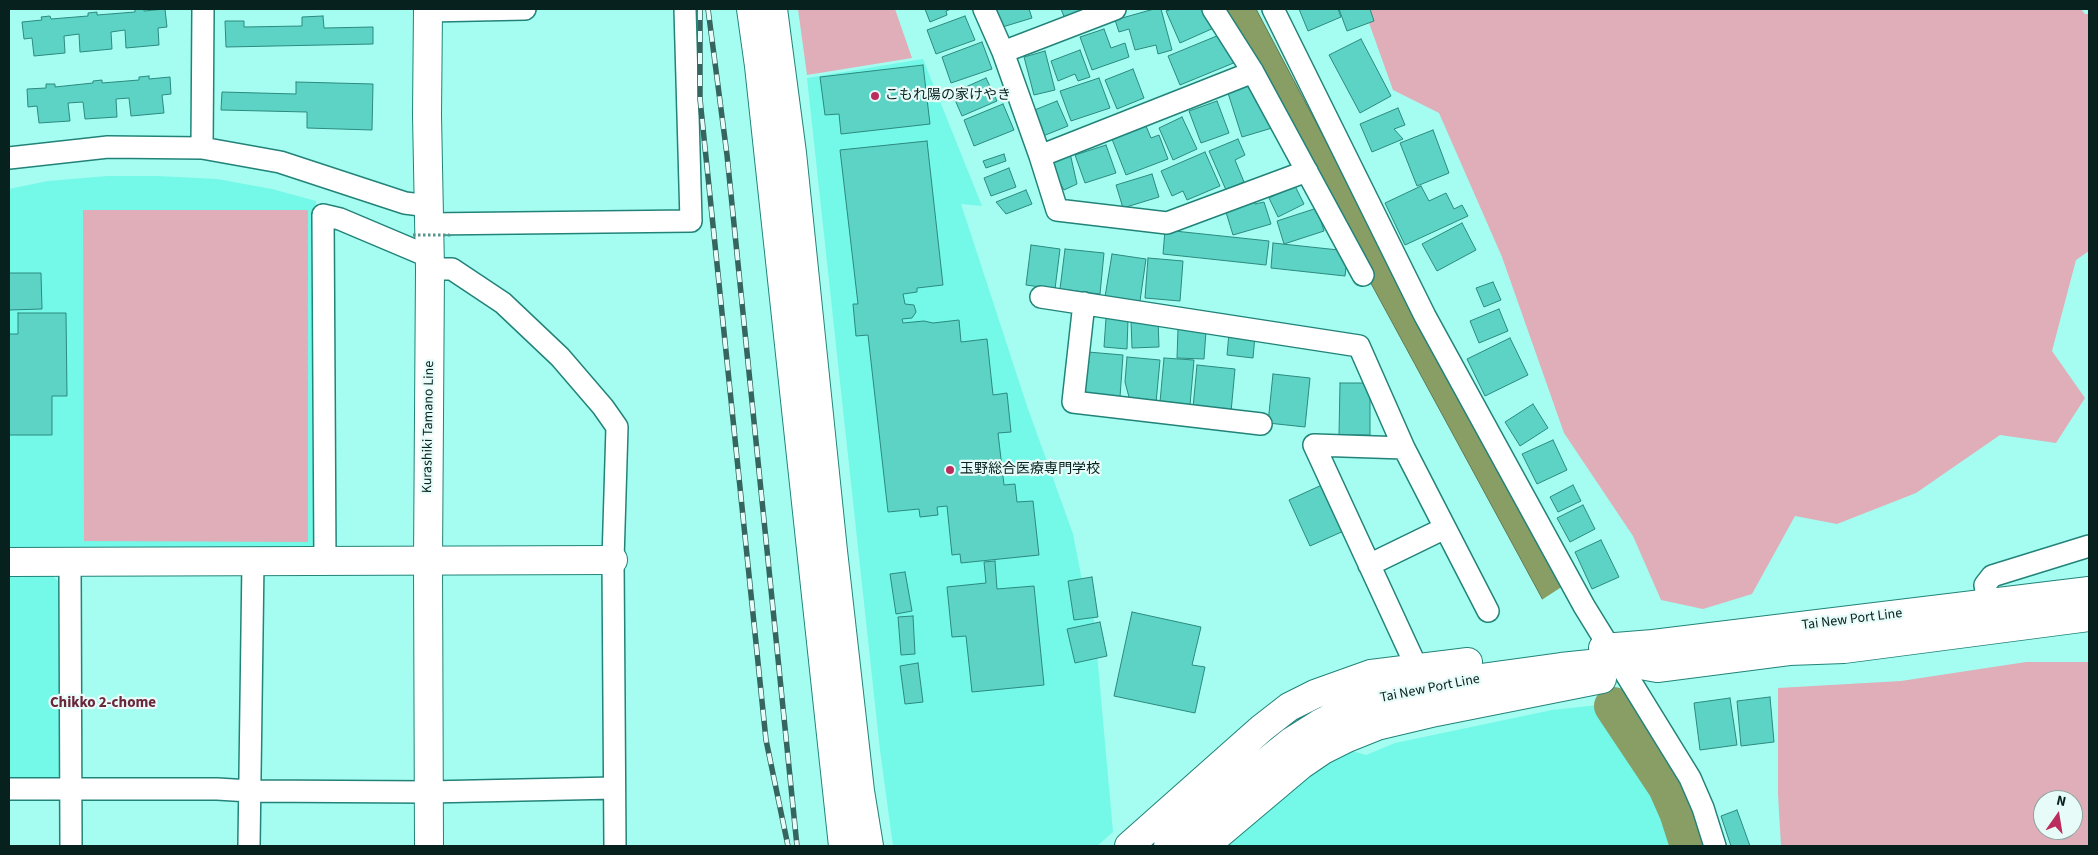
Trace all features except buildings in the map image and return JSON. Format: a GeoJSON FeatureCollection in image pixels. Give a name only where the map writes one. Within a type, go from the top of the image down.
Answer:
{"type":"FeatureCollection","features":[{"type":"Feature","properties":{"kind":"main road"},"geometry":{"type":"LineString","coordinates":[[751,9],[759,66],[843,846]]}},
{"type":"Feature","properties":{"kind":"main road"},"geometry":{"type":"LineString","coordinates":[[773,9],[792,153],[860,791],[869,846]]}},
{"type":"Feature","properties":{"kind":"main road","name":"Kurashiki Tamano Line"},"geometry":{"type":"LineString","coordinates":[[428,10],[430,238],[428,846]]}},
{"type":"Feature","properties":{"kind":"main road"},"geometry":{"type":"LineString","coordinates":[[9,562],[613,560]]}},
{"type":"Feature","properties":{"kind":"main road","name":"Tai New Port Line"},"geometry":{"type":"LineString","coordinates":[[1168,846],[1292,741],[1346,710],[1383,697],[1421,688],[1655,656],[1844,649],[1991,617],[2089,591]]}},
{"type":"Feature","properties":{"kind":"main road","name":"Tai New Port Line"},"geometry":{"type":"LineString","coordinates":[[1991,617],[2089,617]]}},
{"type":"Feature","properties":{"kind":"main road"},"geometry":{"type":"LineString","coordinates":[[1129,846],[1262,728],[1289,707],[1315,694],[1371,674],[1417,668],[1576,666]]}},
{"type":"Feature","properties":{"kind":"main road"},"geometry":{"type":"LineString","coordinates":[[1206,846],[1301,765],[1323,750],[1347,738],[1378,726],[1436,712],[1576,666]]}},
{"type":"Feature","properties":{"kind":"street"},"geometry":{"type":"LineString","coordinates":[[202,148],[203,9]]}},
{"type":"Feature","properties":{"kind":"street"},"geometry":{"type":"LineString","coordinates":[[428,10],[525,9]]}},
{"type":"Feature","properties":{"kind":"street"},"geometry":{"type":"LineString","coordinates":[[325,561],[323,214],[430,238],[690,221],[686,9]]}},
{"type":"Feature","properties":{"kind":"street"},"geometry":{"type":"LineString","coordinates":[[984,9],[1003,52],[1057,210],[1167,224],[1307,171]]}},
{"type":"Feature","properties":{"kind":"street"},"geometry":{"type":"LineString","coordinates":[[1003,52],[1115,9]]}},
{"type":"Feature","properties":{"kind":"street"},"geometry":{"type":"LineString","coordinates":[[1213,9],[1253,72],[1363,275]]}},
{"type":"Feature","properties":{"kind":"street"},"geometry":{"type":"LineString","coordinates":[[1273,9],[1425,316],[1614,661],[1690,778],[1704,808],[1715,846]]}},
{"type":"Feature","properties":{"kind":"street"},"geometry":{"type":"LineString","coordinates":[[1040,156],[1253,72]]}},
{"type":"Feature","properties":{"kind":"street"},"geometry":{"type":"LineString","coordinates":[[9,158],[108,146],[202,148],[280,162],[405,203],[452,269],[503,303],[560,357],[603,407],[616,427],[613,560],[614,846]]}},
{"type":"Feature","properties":{"kind":"street"},"geometry":{"type":"LineString","coordinates":[[1041,296],[1359,346],[1404,448],[1488,611]]}},
{"type":"Feature","properties":{"kind":"street"},"geometry":{"type":"LineString","coordinates":[[1084,303],[1073,402],[1260,424]]}},
{"type":"Feature","properties":{"kind":"street"},"geometry":{"type":"LineString","coordinates":[[1404,448],[1314,445],[1417,668]]}},
{"type":"Feature","properties":{"kind":"street"},"geometry":{"type":"LineString","coordinates":[[1370,565],[1445,528]]}},
{"type":"Feature","properties":{"kind":"street"},"geometry":{"type":"LineString","coordinates":[[1991,617],[1985,585],[1992,576],[2089,546]]}},
{"type":"Feature","properties":{"kind":"street"},"geometry":{"type":"LineString","coordinates":[[249,846],[253,561]]}},
{"type":"Feature","properties":{"kind":"street"},"geometry":{"type":"LineString","coordinates":[[70,562],[71,846]]}},
{"type":"Feature","properties":{"kind":"street"},"geometry":{"type":"LineString","coordinates":[[9,789],[429,792],[614,788]]}},
{"type":"Feature","properties":{"kind":"path"},"geometry":{"type":"LineString","coordinates":[[430,238],[450,235],[430,238]]}},
{"type":"Feature","properties":{"kind":"shaded area"},"geometry":{"type":"Polygon","coordinates":[[[798,9],[895,9],[912,58],[807,75],[798,9]]]}},
{"type":"Feature","properties":{"kind":"shaded area"},"geometry":{"type":"Polygon","coordinates":[[[1222,9],[1256,9],[1561,586],[1631,701],[1633,709],[1613,719],[1611,716],[1607,718],[1222,9]]]}},
{"type":"Feature","properties":{"kind":"shaded area"},"geometry":{"type":"Polygon","coordinates":[[[1364,9],[2081,9],[2085,14],[2089,14],[2089,251],[2076,260],[2052,351],[2085,398],[2056,443],[2000,435],[1916,493],[1837,524],[1795,516],[1752,594],[1703,609],[1661,600],[1633,536],[1564,433],[1502,257],[1439,113],[1393,90],[1364,9]]]}},
{"type":"Feature","properties":{"kind":"shaded area","name":"玉野総合医療専門学校"},"geometry":{"type":"Polygon","coordinates":[[[923,59],[982,206],[961,204],[1027,406],[1073,534],[1085,596],[1092,598],[1113,832],[1097,846],[893,846],[880,750],[807,78],[923,59]]]}},
{"type":"Feature","properties":{"kind":"shaded area"},"geometry":{"type":"Polygon","coordinates":[[[108,176],[217,179],[272,189],[316,201],[319,541],[311,550],[9,549],[9,189],[48,181],[108,176]]]}},
{"type":"Feature","properties":{"kind":"shaded area"},"geometry":{"type":"Polygon","coordinates":[[[83,210],[308,210],[308,542],[84,541],[83,210]]]}},
{"type":"Feature","properties":{"kind":"shaded area"},"geometry":{"type":"Polygon","coordinates":[[[50,573],[61,584],[63,772],[56,781],[9,781],[9,574],[50,573]]]}},
{"type":"Feature","properties":{"kind":"shaded area"},"geometry":{"type":"Polygon","coordinates":[[[2026,662],[2089,662],[2089,846],[1781,846],[1778,794],[1778,688],[1901,681],[2026,662]]]}},
{"type":"Feature","properties":{"kind":"shaded area"},"geometry":{"type":"Polygon","coordinates":[[[1598,705],[1632,768],[1661,809],[1670,846],[1224,846],[1281,796],[1325,764],[1352,751],[1366,755],[1395,743],[1552,710],[1598,705]]]}},
{"type":"Feature","properties":{"kind":"shaded area"},"geometry":{"type":"Polygon","coordinates":[[[1644,714],[1688,786],[1711,846],[1674,846],[1664,809],[1616,732],[1644,714]]]}},
{"type":"Feature","properties":{"kind":"pier"},"geometry":{"type":"Polygon","coordinates":[[[1563,586],[1634,701],[1597,704],[1540,601],[1563,586]]]}},
{"type":"Feature","properties":{"kind":"waterway"},"geometry":{"type":"LineString","coordinates":[[1613,706],[1667,787],[1678,812],[1689,846]]}},
{"type":"Feature","properties":{"kind":"railway"},"geometry":{"type":"LineString","coordinates":[[700,9],[700,99],[766,740],[788,846]]}},
{"type":"Feature","properties":{"kind":"railway"},"geometry":{"type":"LineString","coordinates":[[708,9],[727,155],[797,846]]}},
{"type":"Feature","properties":{"kind":"place","name":"こもれ陽の家けやき"},"geometry":{"type":"Point","coordinates":[875,96]}},
{"type":"Feature","properties":{"kind":"place","name":"玉野総合医療専門学校"},"geometry":{"type":"Point","coordinates":[950,470]}},
{"type":"Feature","properties":{"kind":"district","name":"Chikko 2-chome"},"geometry":{"type":"Point","coordinates":[103,704]}}]}
